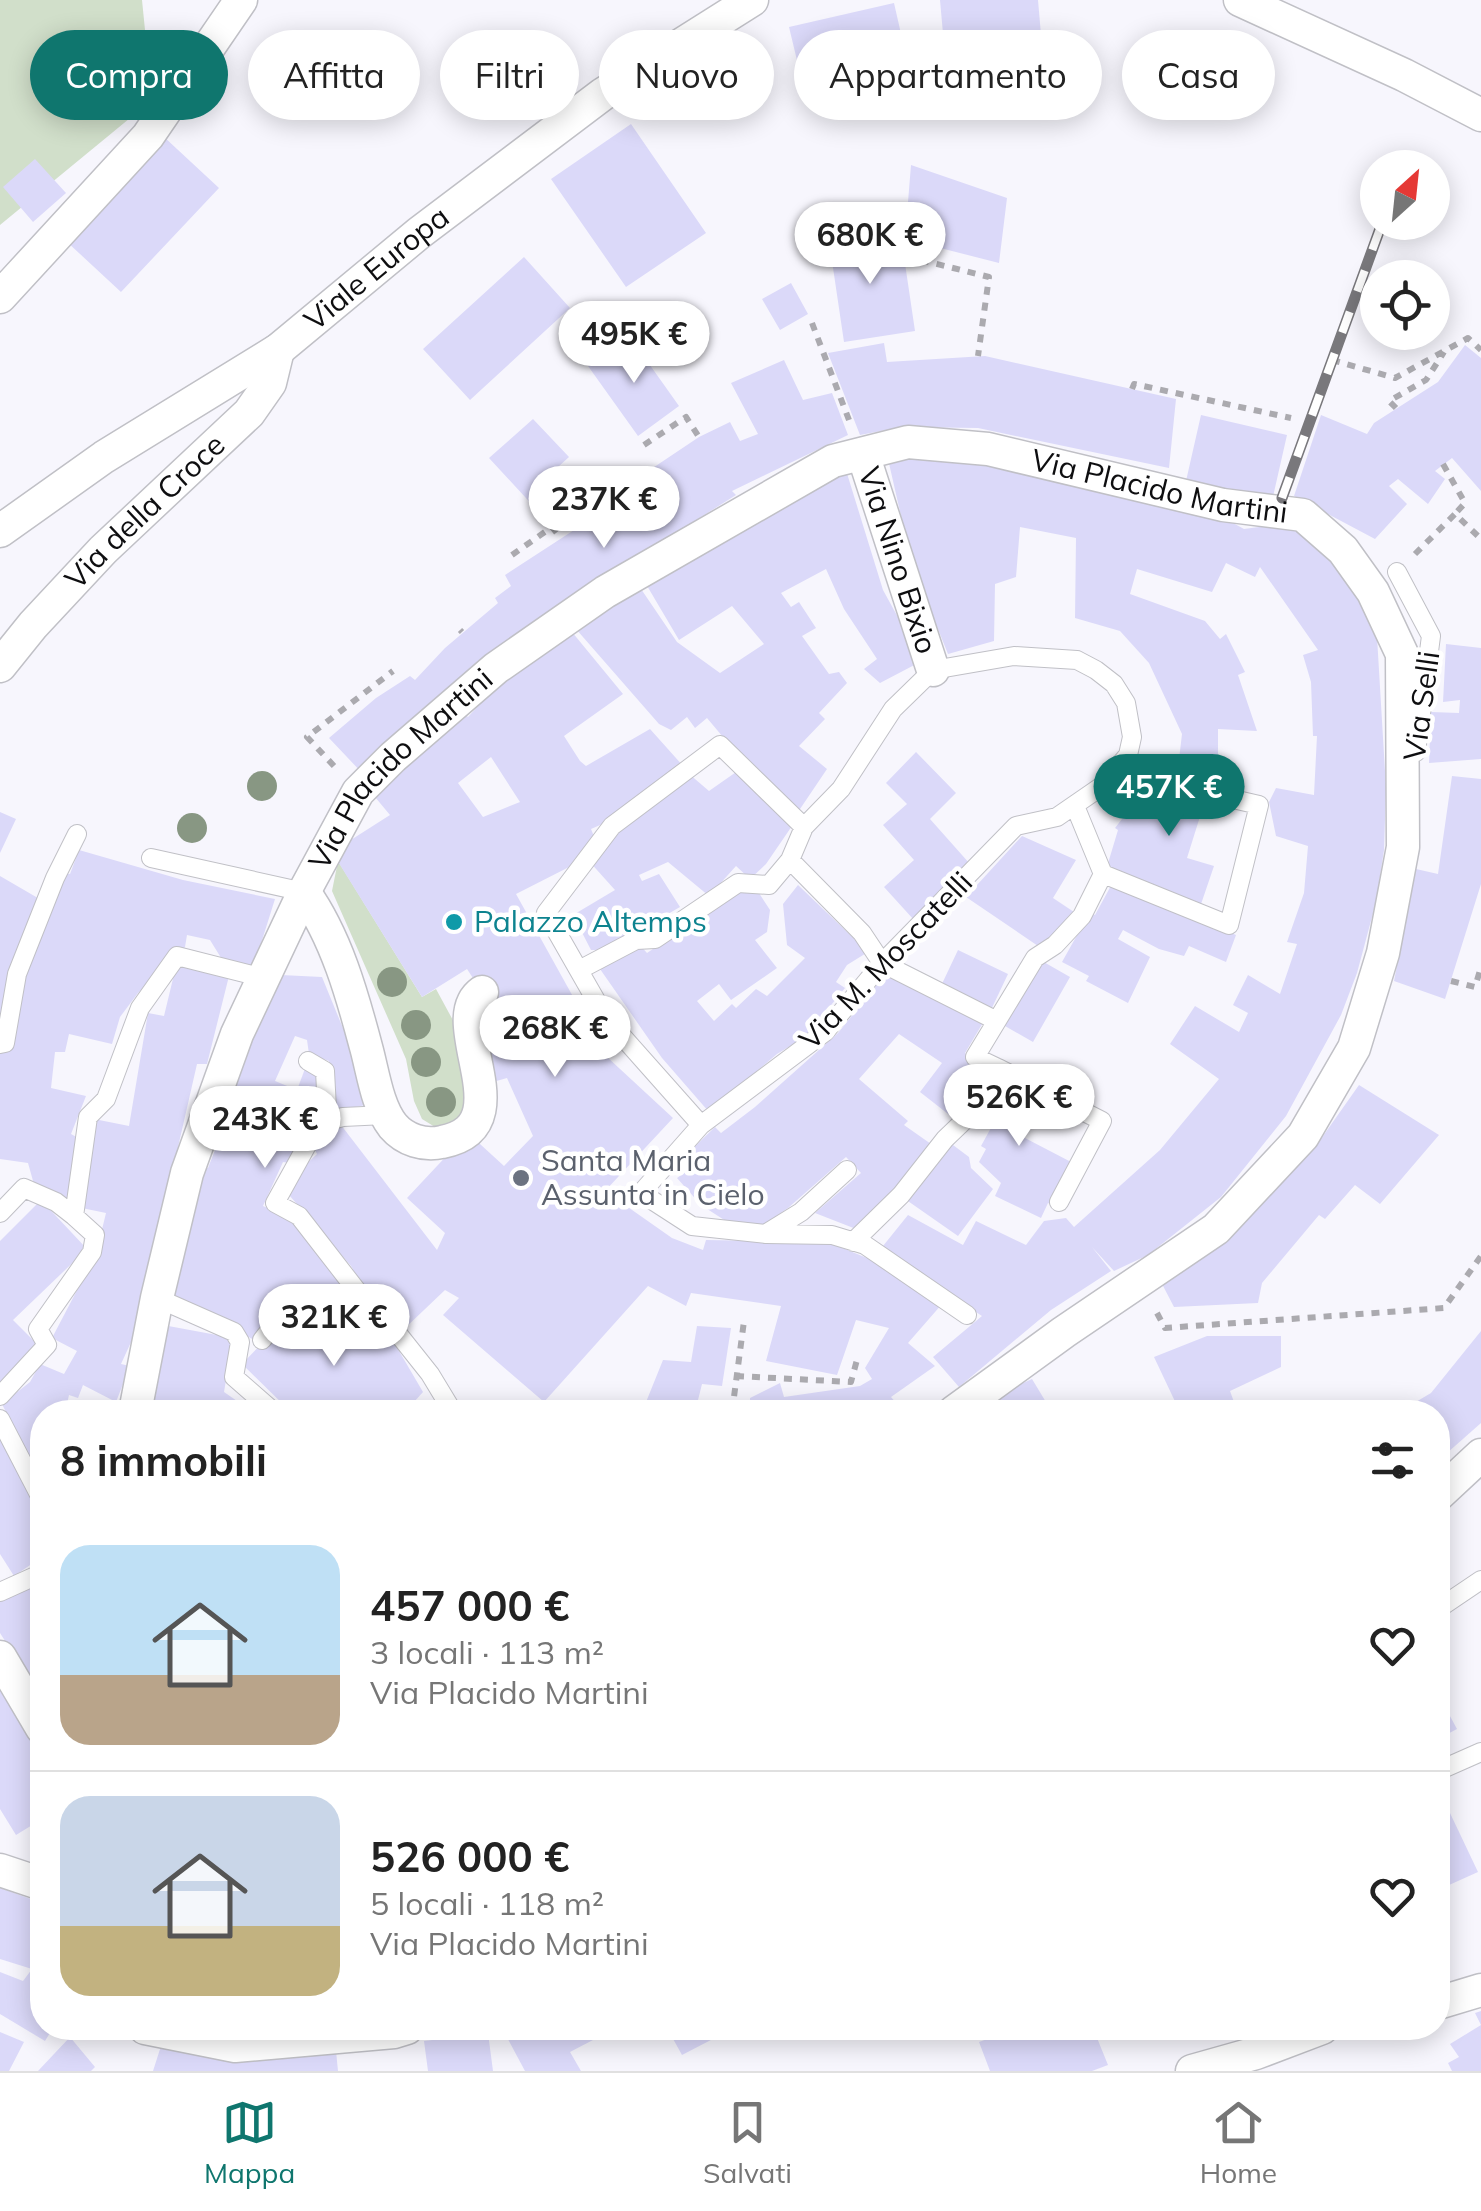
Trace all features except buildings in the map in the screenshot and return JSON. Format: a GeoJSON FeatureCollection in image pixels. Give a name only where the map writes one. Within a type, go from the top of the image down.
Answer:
{"type":"FeatureCollection","features":[{"type":"Feature","properties":{"kind":"street"},"geometry":{"type":"LineString","coordinates":[[0,296],[148,136],[241,0]]}},
{"type":"Feature","properties":{"kind":"street","name":"Viale Europa"},"geometry":{"type":"LineString","coordinates":[[0,531],[104,458],[278,350],[419,233],[603,94],[752,0]]}},
{"type":"Feature","properties":{"kind":"street"},"geometry":{"type":"LineString","coordinates":[[1240,0],[1481,115]]}},
{"type":"Feature","properties":{"kind":"street","name":"Via della Croce"},"geometry":{"type":"LineString","coordinates":[[0,666],[33,624],[103,550],[250,412],[270,383],[278,350]]}},
{"type":"Feature","properties":{"kind":"street","name":"Via Placido Martini"},"geometry":{"type":"LineString","coordinates":[[137,1400],[187,1173],[237,1034],[304,892],[358,792],[496,668],[605,592],[834,461],[908,442],[988,448],[1223,506],[1304,515],[1343,550],[1363,578],[1402,654],[1403,846],[1383,953],[1354,1048],[1303,1136],[1216,1229],[971,1400]]}},
{"type":"Feature","properties":{"kind":"street","name":"Via Nino Bixio"},"geometry":{"type":"LineString","coordinates":[[863,454],[933,670]]}},
{"type":"Feature","properties":{"kind":"street"},"geometry":{"type":"LineString","coordinates":[[304,892],[325,922],[385,1115],[396,1130],[428,1144],[446,1142],[474,1124],[480,1089],[469,1012],[474,998],[482,992]]}},
{"type":"Feature","properties":{"kind":"street"},"geometry":{"type":"LineString","coordinates":[[1450,1484],[1481,1455]]}},
{"type":"Feature","properties":{"kind":"street"},"geometry":{"type":"LineString","coordinates":[[0,1657],[30,1708]]}},
{"type":"Feature","properties":{"kind":"street"},"geometry":{"type":"LineString","coordinates":[[0,1870],[30,1880]]}},
{"type":"Feature","properties":{"kind":"street"},"geometry":{"type":"LineString","coordinates":[[1450,1999],[1481,1990]]}},
{"type":"Feature","properties":{"kind":"street"},"geometry":{"type":"LineString","coordinates":[[205,2040],[235,2046],[293,2040]]}},
{"type":"Feature","properties":{"kind":"street"},"geometry":{"type":"LineString","coordinates":[[1192,2071],[1290,2040]]}},
{"type":"Feature","properties":{"kind":"lane","name":"Via Selli"},"geometry":{"type":"LineString","coordinates":[[1396,572],[1431,636],[1403,846]]}},
{"type":"Feature","properties":{"kind":"lane"},"geometry":{"type":"LineString","coordinates":[[579,970],[636,940],[655,939],[738,883],[769,885],[790,860],[804,826],[840,789],[893,709],[933,670],[1014,656],[1077,660],[1114,684],[1126,703],[1132,737],[1128,755],[1116,772],[1075,806],[1103,874],[1229,925],[1260,805],[1116,772]]}},
{"type":"Feature","properties":{"kind":"lane"},"geometry":{"type":"LineString","coordinates":[[701,1125],[606,1018],[579,970],[555,945],[546,913],[612,826],[720,745],[804,826]]}},
{"type":"Feature","properties":{"kind":"lane","name":"Via M. Moscatelli"},"geometry":{"type":"LineString","coordinates":[[766,1234],[692,1226],[640,1193],[701,1125],[825,1032],[882,963],[1016,826],[1057,818],[1075,806]]}},
{"type":"Feature","properties":{"kind":"lane"},"geometry":{"type":"LineString","coordinates":[[0,1044],[5,1043],[16,974],[77,834]]}},
{"type":"Feature","properties":{"kind":"lane"},"geometry":{"type":"LineString","coordinates":[[151,858],[304,892]]}},
{"type":"Feature","properties":{"kind":"lane"},"geometry":{"type":"LineString","coordinates":[[790,860],[862,933],[882,963],[996,1021]]}},
{"type":"Feature","properties":{"kind":"lane"},"geometry":{"type":"LineString","coordinates":[[1059,1202],[1102,1121],[974,1057],[1035,958],[1055,945],[1082,916],[1103,874]]}},
{"type":"Feature","properties":{"kind":"lane"},"geometry":{"type":"LineString","coordinates":[[74,1216],[88,1117],[106,1099],[140,1008],[177,956],[264,978]]}},
{"type":"Feature","properties":{"kind":"lane"},"geometry":{"type":"LineString","coordinates":[[308,1061],[326,1071],[327,1108],[275,1202],[300,1216],[360,1294],[430,1374],[446,1400]]}},
{"type":"Feature","properties":{"kind":"lane"},"geometry":{"type":"LineString","coordinates":[[852,1242],[901,1196],[944,1139],[969,1116],[998,1068]]}},
{"type":"Feature","properties":{"kind":"lane"},"geometry":{"type":"LineString","coordinates":[[320,1123],[343,1117],[385,1115]]}},
{"type":"Feature","properties":{"kind":"lane"},"geometry":{"type":"LineString","coordinates":[[766,1234],[801,1212],[847,1170]]}},
{"type":"Feature","properties":{"kind":"lane"},"geometry":{"type":"LineString","coordinates":[[0,1212],[24,1188],[56,1202],[95,1235],[92,1252],[38,1329],[47,1345],[0,1396]]}},
{"type":"Feature","properties":{"kind":"lane"},"geometry":{"type":"LineString","coordinates":[[766,1234],[832,1235],[865,1245],[967,1315]]}},
{"type":"Feature","properties":{"kind":"lane"},"geometry":{"type":"LineString","coordinates":[[262,1340],[293,1301],[330,1330],[360,1294]]}},
{"type":"Feature","properties":{"kind":"lane"},"geometry":{"type":"LineString","coordinates":[[157,1298],[234,1332],[240,1342],[234,1377],[260,1400]]}},
{"type":"Feature","properties":{"kind":"lane"},"geometry":{"type":"LineString","coordinates":[[0,1419],[30,1477]]}},
{"type":"Feature","properties":{"kind":"lane"},"geometry":{"type":"LineString","coordinates":[[0,1592],[30,1580]]}},
{"type":"Feature","properties":{"kind":"lane"},"geometry":{"type":"LineString","coordinates":[[1450,1601],[1481,1580]]}},
{"type":"Feature","properties":{"kind":"lane"},"geometry":{"type":"LineString","coordinates":[[1450,1766],[1481,1752]]}},
{"type":"Feature","properties":{"kind":"path"},"geometry":{"type":"LineString","coordinates":[[922,260],[989,277],[978,356]]}},
{"type":"Feature","properties":{"kind":"path"},"geometry":{"type":"LineString","coordinates":[[812,324],[863,454]]}},
{"type":"Feature","properties":{"kind":"path"},"geometry":{"type":"LineString","coordinates":[[1332,360],[1395,378],[1468,338],[1481,350]]}},
{"type":"Feature","properties":{"kind":"path"},"geometry":{"type":"LineString","coordinates":[[1396,408],[1389,401],[1426,380],[1445,351]]}},
{"type":"Feature","properties":{"kind":"path"},"geometry":{"type":"LineString","coordinates":[[1132,389],[1134,384],[1291,418]]}},
{"type":"Feature","properties":{"kind":"path"},"geometry":{"type":"LineString","coordinates":[[644,445],[686,417],[699,437]]}},
{"type":"Feature","properties":{"kind":"path"},"geometry":{"type":"LineString","coordinates":[[1396,572],[1464,503],[1443,464]]}},
{"type":"Feature","properties":{"kind":"path"},"geometry":{"type":"LineString","coordinates":[[1455,514],[1481,539]]}},
{"type":"Feature","properties":{"kind":"path"},"geometry":{"type":"LineString","coordinates":[[512,555],[552,527],[560,537]]}},
{"type":"Feature","properties":{"kind":"path"},"geometry":{"type":"LineString","coordinates":[[308,737],[393,672]]}},
{"type":"Feature","properties":{"kind":"path"},"geometry":{"type":"LineString","coordinates":[[1450,981],[1475,987],[1481,966]]}},
{"type":"Feature","properties":{"kind":"path"},"geometry":{"type":"LineString","coordinates":[[1140,1281],[1165,1328],[1295,1320],[1444,1308],[1481,1256]]}},
{"type":"Feature","properties":{"kind":"path"},"geometry":{"type":"LineString","coordinates":[[733,1400],[744,1321]]}},
{"type":"Feature","properties":{"kind":"path"},"geometry":{"type":"LineString","coordinates":[[736,1376],[851,1382],[858,1356]]}},
{"type":"Feature","properties":{"kind":"green space"},"geometry":{"type":"Polygon","coordinates":[[[0,0],[142,0],[145,30],[30,30],[30,120],[128,120],[0,225],[0,0]]]}},
{"type":"Feature","properties":{"kind":"green space"},"geometry":{"type":"Polygon","coordinates":[[[338,861],[422,997],[436,989],[468,1048],[462,1122],[435,1127],[422,1119],[414,1101],[406,1059],[332,891],[338,861]]]}},
{"type":"Feature","properties":{"kind":"railway"},"geometry":{"type":"LineString","coordinates":[[1282,498],[1376,240]]}},
{"type":"Feature","properties":{"kind":"place","name":"Palazzo Altemps"},"geometry":{"type":"Point","coordinates":[454,922]}},
{"type":"Feature","properties":{"kind":"place","name":"Santa Maria Assunta in Cielo"},"geometry":{"type":"Point","coordinates":[521,1178]}}]}
